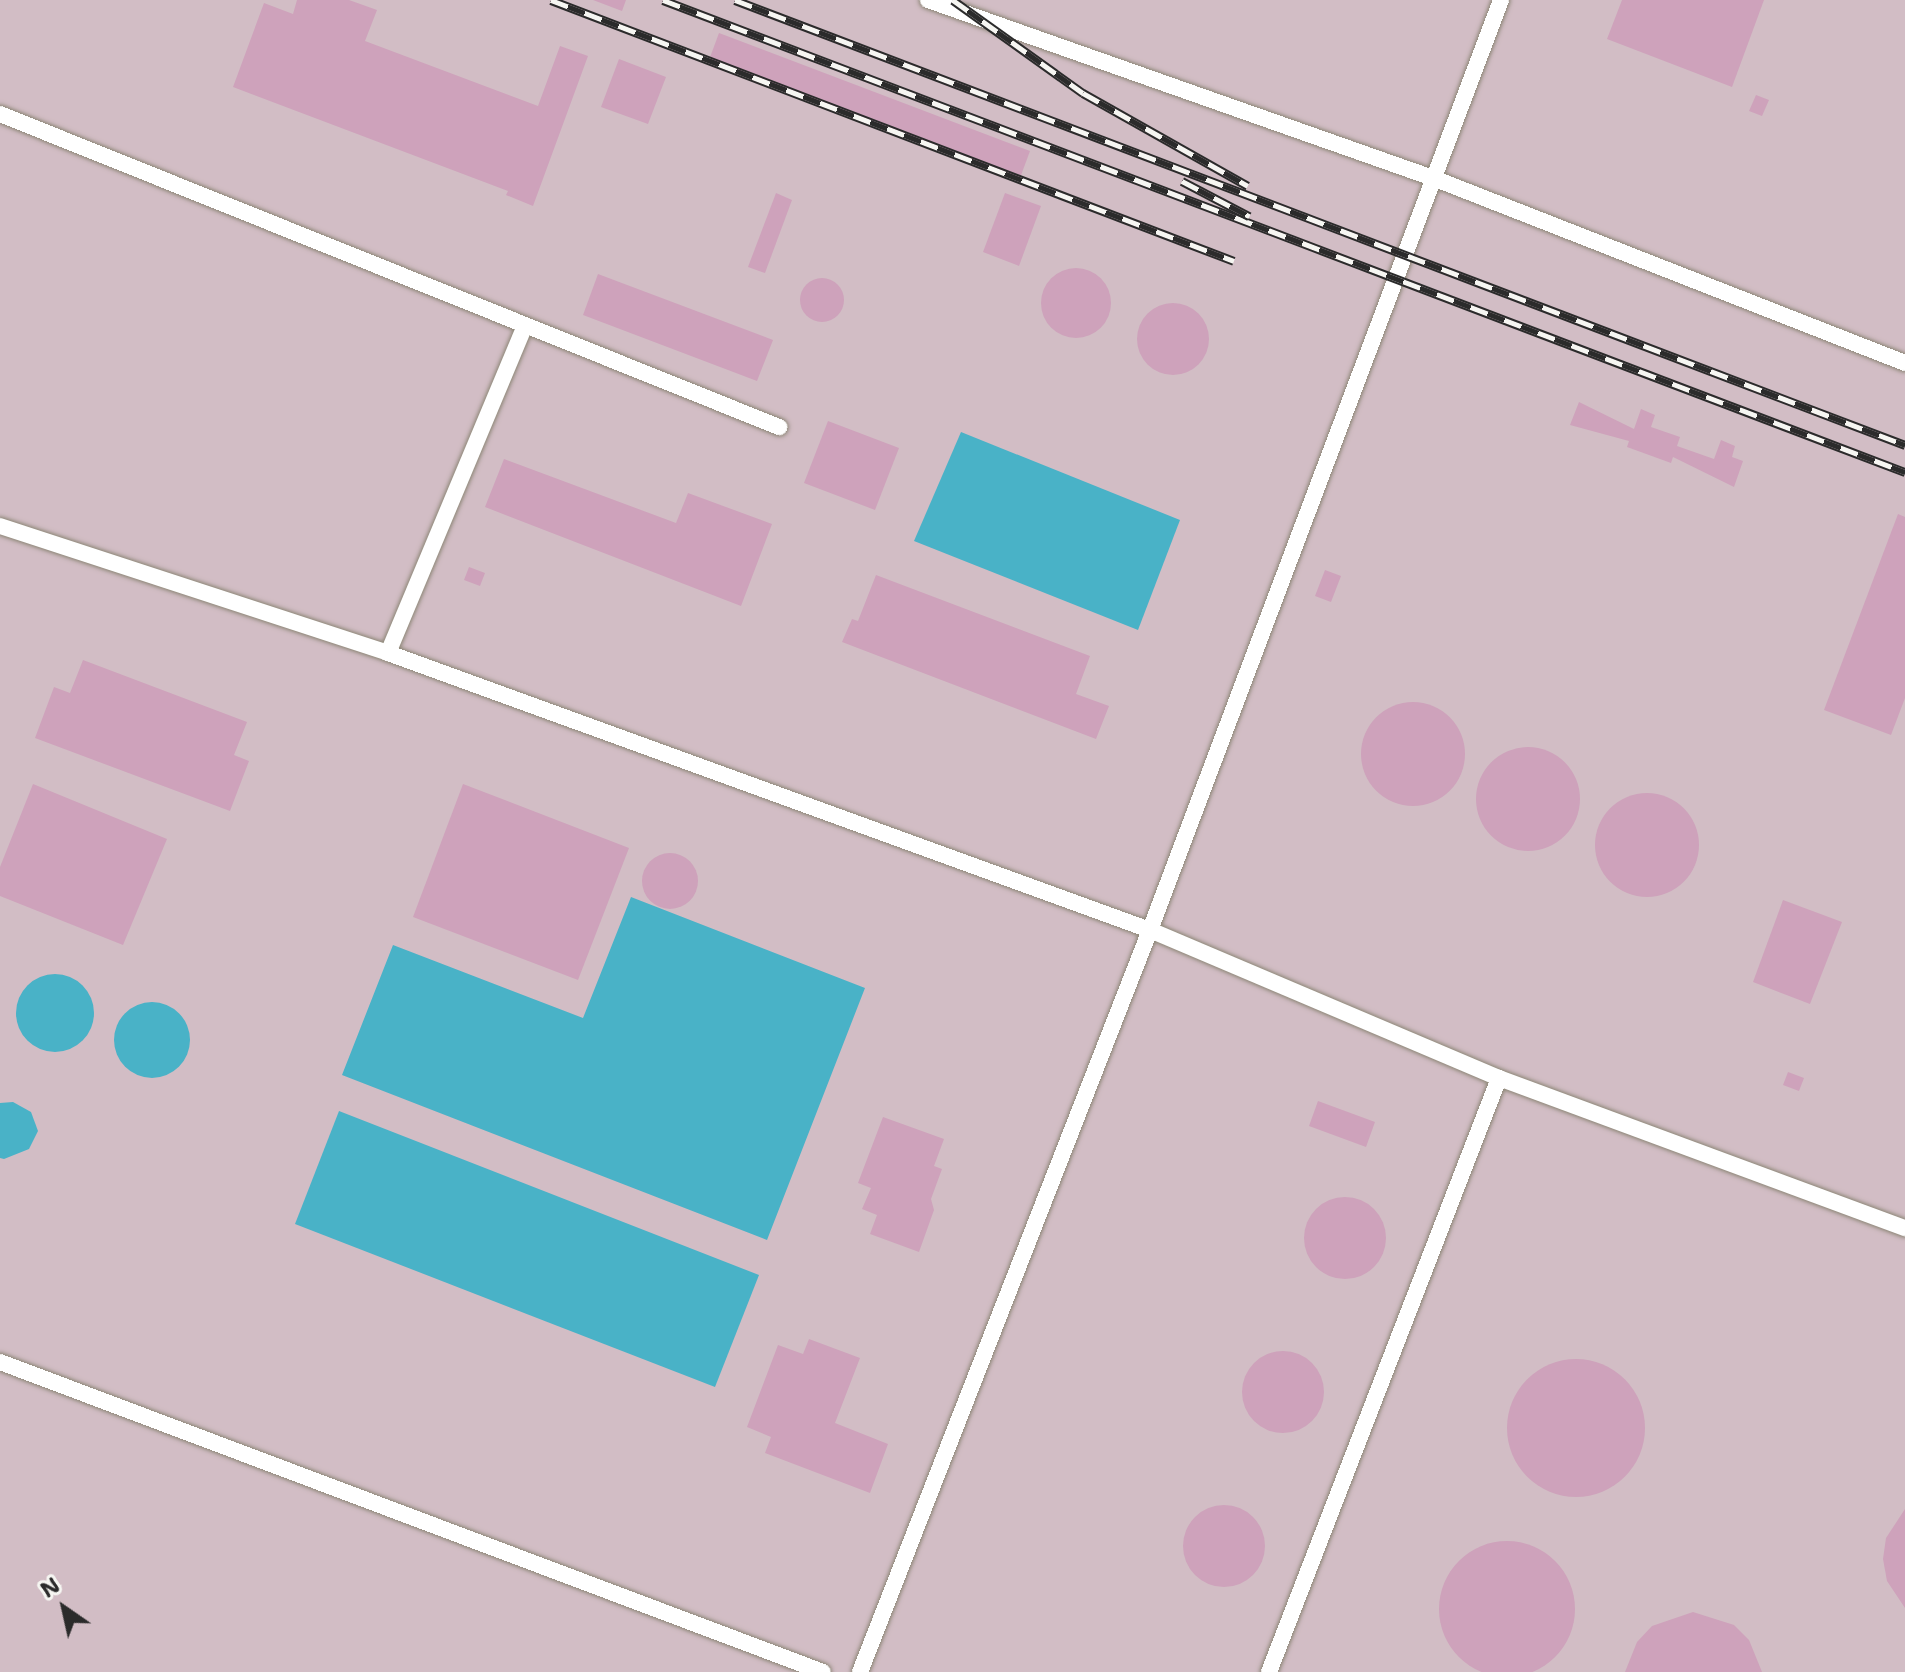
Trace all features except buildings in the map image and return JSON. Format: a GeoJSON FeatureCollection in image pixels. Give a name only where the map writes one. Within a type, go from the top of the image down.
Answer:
{"type":"FeatureCollection","features":[{"type":"Feature","properties":{"kind":"lane"},"geometry":{"type":"LineString","coordinates":[[928,0],[1433,178],[1905,363]]}},
{"type":"Feature","properties":{"kind":"lane"},"geometry":{"type":"LineString","coordinates":[[860,1672],[1150,930],[1501,0]]}},
{"type":"Feature","properties":{"kind":"lane"},"geometry":{"type":"LineString","coordinates":[[0,114],[779,427]]}},
{"type":"Feature","properties":{"kind":"lane"},"geometry":{"type":"LineString","coordinates":[[388,653],[525,325]]}},
{"type":"Feature","properties":{"kind":"lane"},"geometry":{"type":"LineString","coordinates":[[0,526],[388,653],[1150,930],[1499,1078],[1905,1228]]}},
{"type":"Feature","properties":{"kind":"lane"},"geometry":{"type":"LineString","coordinates":[[1269,1672],[1499,1078]]}},
{"type":"Feature","properties":{"kind":"lane"},"geometry":{"type":"LineString","coordinates":[[0,1362],[823,1672]]}},
{"type":"Feature","properties":{"kind":"shaded area"},"geometry":{"type":"Polygon","coordinates":[[[0,0],[1905,0],[1905,1672],[0,1672],[0,0]]]}},
{"type":"Feature","properties":{"kind":"water"},"geometry":{"type":"Polygon","coordinates":[[[961,432],[1180,520],[1138,630],[914,541],[961,432]]]}},
{"type":"Feature","properties":{"kind":"water"},"geometry":{"type":"Polygon","coordinates":[[[631,897],[865,988],[767,1240],[342,1075],[393,945],[583,1018],[631,897]]]}},
{"type":"Feature","properties":{"kind":"water"},"geometry":{"type":"Polygon","coordinates":[[[47,974],[63,974],[77,980],[88,991],[94,1013],[88,1035],[77,1046],[63,1052],[47,1052],[33,1046],[22,1035],[16,1021],[16,1005],[22,991],[33,980],[47,974]]]}},
{"type":"Feature","properties":{"kind":"water"},"geometry":{"type":"Polygon","coordinates":[[[152,1002],[166,1005],[179,1013],[187,1026],[190,1040],[187,1054],[179,1067],[166,1075],[152,1078],[138,1075],[125,1067],[117,1054],[114,1040],[117,1026],[125,1013],[138,1005],[152,1002]]]}},
{"type":"Feature","properties":{"kind":"water"},"geometry":{"type":"Polygon","coordinates":[[[13,1102],[31,1112],[38,1131],[29,1149],[4,1159],[0,1158],[0,1103],[13,1102]]]}},
{"type":"Feature","properties":{"kind":"water"},"geometry":{"type":"Polygon","coordinates":[[[339,1111],[759,1275],[715,1387],[295,1224],[339,1111]]]}},
{"type":"Feature","properties":{"kind":"railway"},"geometry":{"type":"LineString","coordinates":[[551,0],[1234,261]]}},
{"type":"Feature","properties":{"kind":"railway"},"geometry":{"type":"LineString","coordinates":[[663,0],[1905,472]]}},
{"type":"Feature","properties":{"kind":"railway"},"geometry":{"type":"LineString","coordinates":[[735,0],[1905,445]]}},
{"type":"Feature","properties":{"kind":"railway"},"geometry":{"type":"LineString","coordinates":[[953,0],[1083,93],[1248,186]]}},
{"type":"Feature","properties":{"kind":"railway"},"geometry":{"type":"LineString","coordinates":[[1182,181],[1249,216]]}}]}
